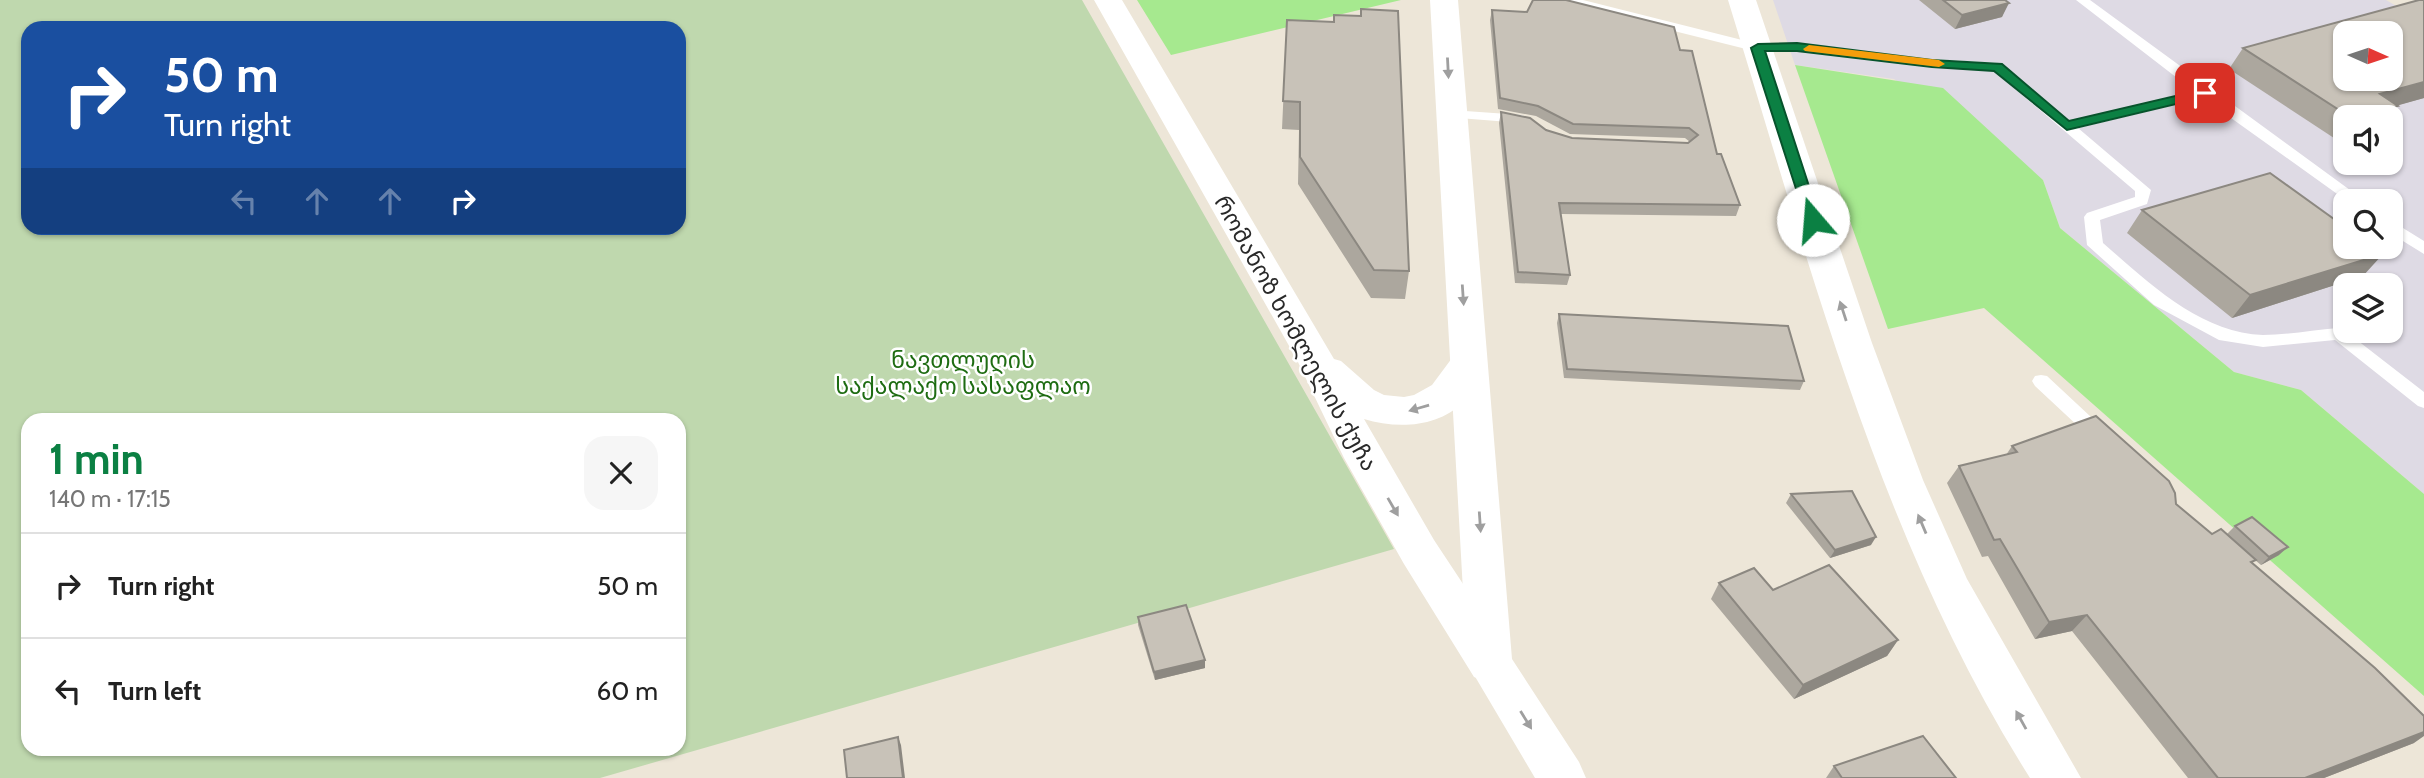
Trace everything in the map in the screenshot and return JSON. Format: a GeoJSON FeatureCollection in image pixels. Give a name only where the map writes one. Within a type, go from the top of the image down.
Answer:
{"type":"FeatureCollection","features":[{"type":"Feature","properties":{"kind":"main road","name":"რომანოზ ხომლელის ქუჩა"},"geometry":{"type":"LineString","coordinates":[[1108,0],[1317,360],[1358,447],[1419,552],[1562,778]]}},
{"type":"Feature","properties":{"kind":"main road"},"geometry":{"type":"LineString","coordinates":[[1444,0],[1490,663]]}},
{"type":"Feature","properties":{"kind":"main road"},"geometry":{"type":"LineString","coordinates":[[1742,0],[1853,344],[1903,480],[1949,587],[2031,738],[2057,778]]}},
{"type":"Feature","properties":{"kind":"main road"},"geometry":{"type":"LineString","coordinates":[[1317,360],[1360,400],[1391,412],[1412,411],[1448,394],[1468,364]]}},
{"type":"Feature","properties":{"kind":"lane"},"geometry":{"type":"LineString","coordinates":[[1567,0],[1758,48],[1797,47],[1932,63],[1998,67],[2143,190],[2142,200],[2092,217],[2095,244],[2160,301],[2225,337],[2263,341],[2338,334],[2424,401]]}},
{"type":"Feature","properties":{"kind":"lane"},"geometry":{"type":"LineString","coordinates":[[2082,0],[2205,93],[2340,189]]}},
{"type":"Feature","properties":{"kind":"lane"},"geometry":{"type":"LineString","coordinates":[[2067,126],[2205,93]]}},
{"type":"Feature","properties":{"kind":"lane"},"geometry":{"type":"LineString","coordinates":[[1451,114],[1515,117],[1534,123]]}},
{"type":"Feature","properties":{"kind":"lane"},"geometry":{"type":"LineString","coordinates":[[2403,234],[2424,249]]}},
{"type":"Feature","properties":{"kind":"lane"},"geometry":{"type":"LineString","coordinates":[[2040,381],[2111,446]]}},
{"type":"Feature","properties":{"kind":"shaded area"},"geometry":{"type":"Polygon","coordinates":[[[1773,0],[2386,0],[2424,22],[2424,494],[2301,390],[2234,372],[2060,228],[2043,180],[1894,79],[1795,65],[1773,0]]]}},
{"type":"Feature","properties":{"kind":"green space","name":"ნავთლუღის საქალაქო სასაფლაო"},"geometry":{"type":"Polygon","coordinates":[[[0,0],[1082,0],[1394,549],[686,753],[686,413],[21,413],[21,756],[676,756],[600,778],[0,778],[0,0]]]}},
{"type":"Feature","properties":{"kind":"green space"},"geometry":{"type":"Polygon","coordinates":[[[1137,0],[1401,0],[1171,55],[1137,0]]]}},
{"type":"Feature","properties":{"kind":"green space"},"geometry":{"type":"Polygon","coordinates":[[[1795,65],[1943,88],[2043,180],[2060,228],[2234,372],[2301,390],[2424,494],[2424,696],[1984,308],[1888,329],[1795,65]]]}},
{"type":"Feature","properties":{"kind":"building"},"geometry":{"type":"Polygon","coordinates":[[[1533,0],[1566,0],[1674,27],[1680,50],[1692,51],[1717,154],[1721,154],[1740,205],[1559,203],[1570,275],[1518,272],[1501,112],[1530,118],[1546,130],[1572,138],[1688,143],[1698,135],[1689,128],[1573,124],[1538,106],[1500,98],[1492,10],[1527,12],[1533,0]]]}},
{"type":"Feature","properties":{"kind":"building"},"geometry":{"type":"Polygon","coordinates":[[[1943,0],[2005,0],[2009,3],[1962,15],[1943,0]]]}},
{"type":"Feature","properties":{"kind":"building"},"geometry":{"type":"Polygon","coordinates":[[[2424,0],[2424,82],[2403,88],[2403,21],[2342,21],[2424,0]]]}},
{"type":"Feature","properties":{"kind":"building"},"geometry":{"type":"Polygon","coordinates":[[[1361,9],[1398,11],[1409,271],[1374,270],[1300,157],[1300,102],[1283,101],[1287,20],[1334,22],[1334,15],[1361,16],[1361,9]]]}},
{"type":"Feature","properties":{"kind":"building"},"geometry":{"type":"Polygon","coordinates":[[[2333,23],[2333,91],[2391,91],[2380,94],[2396,105],[2333,106],[2243,48],[2333,23]]]}},
{"type":"Feature","properties":{"kind":"building"},"geometry":{"type":"Polygon","coordinates":[[[2270,173],[2333,218],[2333,259],[2367,259],[2250,295],[2142,210],[2270,173]]]}},
{"type":"Feature","properties":{"kind":"building"},"geometry":{"type":"Polygon","coordinates":[[[1559,314],[1788,326],[1804,381],[1567,369],[1559,314]]]}},
{"type":"Feature","properties":{"kind":"building"},"geometry":{"type":"Polygon","coordinates":[[[2096,416],[2169,481],[2175,493],[2176,504],[2212,534],[2221,529],[2256,560],[2251,562],[2375,668],[2424,716],[2424,732],[2305,778],[2218,778],[2087,615],[2049,622],[2000,539],[1994,540],[1959,466],[2017,452],[2012,446],[2096,416]]]}},
{"type":"Feature","properties":{"kind":"building"},"geometry":{"type":"Polygon","coordinates":[[[1852,491],[1876,537],[1835,550],[1791,494],[1852,491]]]}},
{"type":"Feature","properties":{"kind":"building"},"geometry":{"type":"Polygon","coordinates":[[[2252,517],[2288,547],[2269,557],[2235,526],[2252,517]]]}},
{"type":"Feature","properties":{"kind":"building"},"geometry":{"type":"Polygon","coordinates":[[[1829,565],[1898,640],[1803,685],[1719,583],[1754,568],[1773,590],[1829,565]]]}},
{"type":"Feature","properties":{"kind":"building"},"geometry":{"type":"Polygon","coordinates":[[[1186,605],[1205,660],[1154,672],[1138,617],[1186,605]]]}},
{"type":"Feature","properties":{"kind":"building"},"geometry":{"type":"Polygon","coordinates":[[[1923,736],[1956,778],[1842,778],[1834,766],[1923,736]]]}},
{"type":"Feature","properties":{"kind":"building"},"geometry":{"type":"Polygon","coordinates":[[[898,737],[903,778],[847,778],[844,750],[898,737]]]}},
{"type":"Feature","properties":{"kind":"slow traffic"},"geometry":{"type":"LineString","coordinates":[[1809,49],[1939,64]]}},
{"type":"Feature","properties":{"kind":"route"},"geometry":{"type":"LineString","coordinates":[[1813,220],[1758,48],[1797,47],[1932,63],[1998,67],[2067,126],[2205,93]]}}]}
